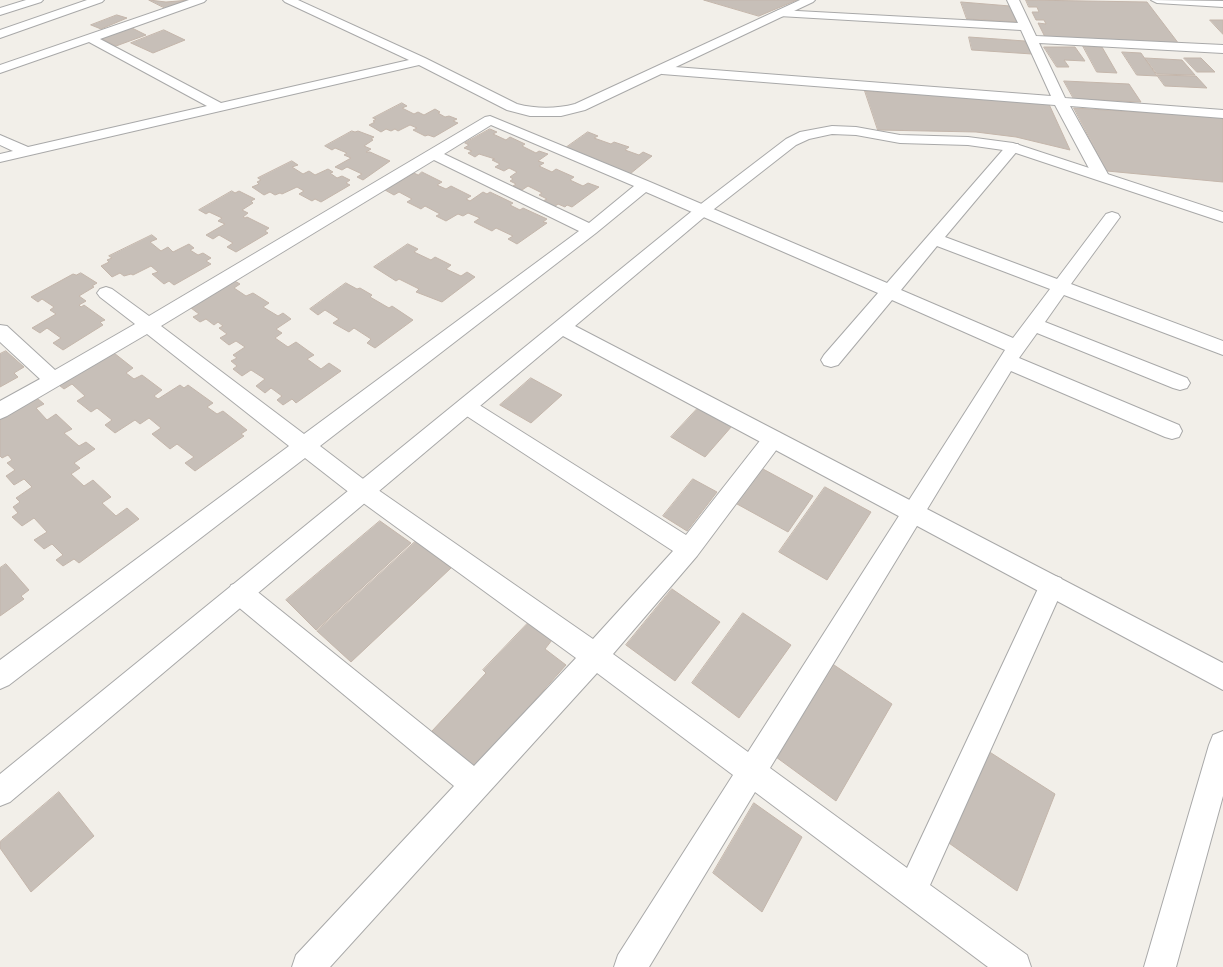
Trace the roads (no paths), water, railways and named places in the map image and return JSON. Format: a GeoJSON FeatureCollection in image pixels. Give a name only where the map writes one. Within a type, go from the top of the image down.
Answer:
{"type":"FeatureCollection","features":[{"type":"Feature","properties":{"kind":"street"},"geometry":{"type":"LineString","coordinates":[[0,12],[37,0]]}},
{"type":"Feature","properties":{"kind":"street"},"geometry":{"type":"LineString","coordinates":[[0,34],[98,0]]}},
{"type":"Feature","properties":{"kind":"street"},"geometry":{"type":"LineString","coordinates":[[0,69],[200,0]]}},
{"type":"Feature","properties":{"kind":"street"},"geometry":{"type":"LineString","coordinates":[[289,0],[421,61],[512,107],[530,112],[561,112],[580,107],[809,0]]}},
{"type":"Feature","properties":{"kind":"street"},"geometry":{"type":"LineString","coordinates":[[1013,0],[1060,101],[1101,176]]}},
{"type":"Feature","properties":{"kind":"street"},"geometry":{"type":"LineString","coordinates":[[1157,0],[1223,4]]}},
{"type":"Feature","properties":{"kind":"street"},"geometry":{"type":"LineString","coordinates":[[779,13],[1026,27]]}},
{"type":"Feature","properties":{"kind":"street"},"geometry":{"type":"LineString","coordinates":[[90,38],[218,108]]}},
{"type":"Feature","properties":{"kind":"street"},"geometry":{"type":"LineString","coordinates":[[1032,40],[1223,50]]}},
{"type":"Feature","properties":{"kind":"street"},"geometry":{"type":"LineString","coordinates":[[0,158],[421,61]]}},
{"type":"Feature","properties":{"kind":"street"},"geometry":{"type":"LineString","coordinates":[[662,70],[1223,114]]}},
{"type":"Feature","properties":{"kind":"street"},"geometry":{"type":"LineString","coordinates":[[0,411],[148,325],[490,120],[702,210],[889,292],[1011,354],[1172,430]]}},
{"type":"Feature","properties":{"kind":"street"},"geometry":{"type":"LineString","coordinates":[[0,792],[702,210],[791,142],[805,134],[832,130],[848,131],[900,139],[968,141],[1013,147],[1223,217]]}},
{"type":"Feature","properties":{"kind":"street"},"geometry":{"type":"LineString","coordinates":[[0,139],[27,152]]}},
{"type":"Feature","properties":{"kind":"street"},"geometry":{"type":"LineString","coordinates":[[830,360],[1013,147]]}},
{"type":"Feature","properties":{"kind":"street"},"geometry":{"type":"LineString","coordinates":[[433,154],[590,230]]}},
{"type":"Feature","properties":{"kind":"street"},"geometry":{"type":"LineString","coordinates":[[0,676],[590,230],[645,186]]}},
{"type":"Feature","properties":{"kind":"street"},"geometry":{"type":"LineString","coordinates":[[630,967],[914,513],[1011,354],[1112,217]]}},
{"type":"Feature","properties":{"kind":"street"},"geometry":{"type":"LineString","coordinates":[[934,240],[1223,348]]}},
{"type":"Feature","properties":{"kind":"street"},"geometry":{"type":"LineString","coordinates":[[106,293],[363,491],[595,656],[1015,967]]}},
{"type":"Feature","properties":{"kind":"street"},"geometry":{"type":"LineString","coordinates":[[1033,324],[1180,384]]}},
{"type":"Feature","properties":{"kind":"street"},"geometry":{"type":"LineString","coordinates":[[561,327],[1223,677]]}},
{"type":"Feature","properties":{"kind":"street"},"geometry":{"type":"LineString","coordinates":[[0,331],[53,379]]}},
{"type":"Feature","properties":{"kind":"street"},"geometry":{"type":"LineString","coordinates":[[466,406],[689,549]]}},
{"type":"Feature","properties":{"kind":"street"},"geometry":{"type":"LineString","coordinates":[[308,967],[595,656],[689,549],[773,439]]}},
{"type":"Feature","properties":{"kind":"street"},"geometry":{"type":"LineString","coordinates":[[912,891],[1052,586]]}},
{"type":"Feature","properties":{"kind":"street"},"geometry":{"type":"LineString","coordinates":[[240,593],[475,785]]}},
{"type":"Feature","properties":{"kind":"street"},"geometry":{"type":"LineString","coordinates":[[1160,967],[1223,746]]}}]}
